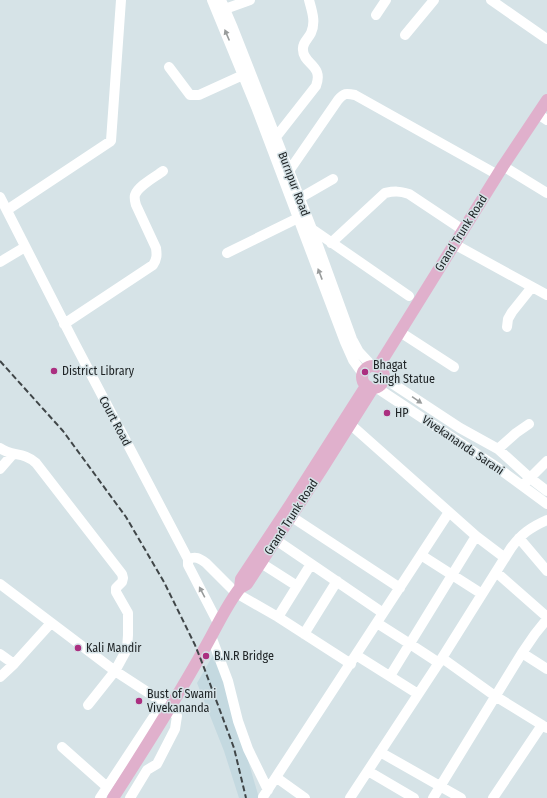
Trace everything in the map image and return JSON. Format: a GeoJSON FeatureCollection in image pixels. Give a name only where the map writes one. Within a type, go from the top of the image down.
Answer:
{"type":"FeatureCollection","features":[{"type":"Feature","properties":{"kind":"main road","name":"Grand Trunk Road"},"geometry":{"type":"LineString","coordinates":[[241,588],[286,511],[373,378],[500,170],[542,117],[547,100]]}},
{"type":"Feature","properties":{"kind":"main road","name":"Grand Trunk Road"},"geometry":{"type":"LineString","coordinates":[[241,588],[261,563],[292,517],[350,424],[373,378]]}},
{"type":"Feature","properties":{"kind":"main road"},"geometry":{"type":"LineString","coordinates":[[113,798],[208,643],[218,623],[241,588]]}},
{"type":"Feature","properties":{"kind":"street"},"geometry":{"type":"LineString","coordinates":[[7,210],[111,141],[122,0]]}},
{"type":"Feature","properties":{"kind":"street"},"geometry":{"type":"LineString","coordinates":[[212,0],[243,75],[345,342],[353,360],[373,378]]}},
{"type":"Feature","properties":{"kind":"street"},"geometry":{"type":"LineString","coordinates":[[223,4],[250,0]]}},
{"type":"Feature","properties":{"kind":"street"},"geometry":{"type":"LineString","coordinates":[[276,137],[316,86],[318,80],[318,74],[302,50],[313,26],[314,18],[309,0]]}},
{"type":"Feature","properties":{"kind":"street"},"geometry":{"type":"LineString","coordinates":[[376,15],[386,0]]}},
{"type":"Feature","properties":{"kind":"street"},"geometry":{"type":"LineString","coordinates":[[405,35],[434,0]]}},
{"type":"Feature","properties":{"kind":"street"},"geometry":{"type":"LineString","coordinates":[[490,0],[547,39]]}},
{"type":"Feature","properties":{"kind":"street","name":"Burnpur Road"},"geometry":{"type":"LineString","coordinates":[[223,4],[312,229],[352,339],[373,378]]}},
{"type":"Feature","properties":{"kind":"street"},"geometry":{"type":"LineString","coordinates":[[169,67],[190,95],[199,95],[243,75]]}},
{"type":"Feature","properties":{"kind":"street"},"geometry":{"type":"LineString","coordinates":[[289,171],[338,100],[343,94],[349,93],[547,193]]}},
{"type":"Feature","properties":{"kind":"street"},"geometry":{"type":"LineString","coordinates":[[64,324],[153,265],[157,255],[156,248],[134,199],[139,188],[164,171]]}},
{"type":"Feature","properties":{"kind":"street"},"geometry":{"type":"LineString","coordinates":[[300,198],[333,179]]}},
{"type":"Feature","properties":{"kind":"street"},"geometry":{"type":"LineString","coordinates":[[331,243],[385,193],[395,191],[409,194],[463,230]]}},
{"type":"Feature","properties":{"kind":"street","name":"Court Road"},"geometry":{"type":"LineString","coordinates":[[0,197],[64,324],[188,559],[188,565],[218,623]]}},
{"type":"Feature","properties":{"kind":"street"},"geometry":{"type":"LineString","coordinates":[[227,253],[298,218]]}},
{"type":"Feature","properties":{"kind":"street"},"geometry":{"type":"LineString","coordinates":[[312,229],[409,296]]}},
{"type":"Feature","properties":{"kind":"street"},"geometry":{"type":"LineString","coordinates":[[454,244],[547,295]]}},
{"type":"Feature","properties":{"kind":"street"},"geometry":{"type":"LineString","coordinates":[[0,262],[25,247]]}},
{"type":"Feature","properties":{"kind":"street"},"geometry":{"type":"LineString","coordinates":[[506,327],[512,312],[532,287]]}},
{"type":"Feature","properties":{"kind":"street"},"geometry":{"type":"LineString","coordinates":[[400,332],[454,367]]}},
{"type":"Feature","properties":{"kind":"street","name":"Vivekananda Sarani"},"geometry":{"type":"LineString","coordinates":[[373,378],[498,449],[547,491]]}},
{"type":"Feature","properties":{"kind":"street","name":"Vivekananda Sarani"},"geometry":{"type":"LineString","coordinates":[[373,378],[547,504]]}},
{"type":"Feature","properties":{"kind":"street"},"geometry":{"type":"LineString","coordinates":[[350,424],[476,536],[504,558]]}},
{"type":"Feature","properties":{"kind":"street"},"geometry":{"type":"LineString","coordinates":[[498,449],[529,424]]}},
{"type":"Feature","properties":{"kind":"street"},"geometry":{"type":"LineString","coordinates":[[0,448],[5,452],[27,456],[36,463],[122,574],[122,582],[116,588],[116,592],[128,613],[127,649],[116,671],[88,706]]}},
{"type":"Feature","properties":{"kind":"street"},"geometry":{"type":"LineString","coordinates":[[0,469],[13,454]]}},
{"type":"Feature","properties":{"kind":"street"},"geometry":{"type":"LineString","coordinates":[[523,486],[547,461]]}},
{"type":"Feature","properties":{"kind":"street"},"geometry":{"type":"LineString","coordinates":[[265,793],[449,512]]}},
{"type":"Feature","properties":{"kind":"street"},"geometry":{"type":"LineString","coordinates":[[292,517],[400,588]]}},
{"type":"Feature","properties":{"kind":"street"},"geometry":{"type":"LineString","coordinates":[[350,798],[440,661],[504,558],[519,538],[532,528],[547,520]]}},
{"type":"Feature","properties":{"kind":"street"},"geometry":{"type":"LineString","coordinates":[[390,676],[476,536]]}},
{"type":"Feature","properties":{"kind":"street"},"geometry":{"type":"LineString","coordinates":[[519,538],[547,571]]}},
{"type":"Feature","properties":{"kind":"street"},"geometry":{"type":"LineString","coordinates":[[276,540],[383,613]]}},
{"type":"Feature","properties":{"kind":"street"},"geometry":{"type":"LineString","coordinates":[[421,555],[482,594]]}},
{"type":"Feature","properties":{"kind":"street"},"geometry":{"type":"LineString","coordinates":[[188,559],[194,557],[201,559],[278,617],[304,634],[390,676],[418,694]]}},
{"type":"Feature","properties":{"kind":"street"},"geometry":{"type":"LineString","coordinates":[[261,563],[297,586]]}},
{"type":"Feature","properties":{"kind":"street"},"geometry":{"type":"LineString","coordinates":[[278,617],[311,564]]}},
{"type":"Feature","properties":{"kind":"street"},"geometry":{"type":"LineString","coordinates":[[433,798],[522,653],[547,618],[496,572]]}},
{"type":"Feature","properties":{"kind":"street"},"geometry":{"type":"LineString","coordinates":[[304,634],[337,581]]}},
{"type":"Feature","properties":{"kind":"street"},"geometry":{"type":"LineString","coordinates":[[0,584],[177,716],[175,729],[157,764],[147,770],[130,798]]}},
{"type":"Feature","properties":{"kind":"street"},"geometry":{"type":"LineString","coordinates":[[0,677],[14,664],[50,622]]}},
{"type":"Feature","properties":{"kind":"street"},"geometry":{"type":"LineString","coordinates":[[377,623],[545,727],[493,798]]}},
{"type":"Feature","properties":{"kind":"street"},"geometry":{"type":"LineString","coordinates":[[208,643],[228,681],[238,721],[265,793]]}},
{"type":"Feature","properties":{"kind":"street"},"geometry":{"type":"LineString","coordinates":[[522,653],[547,669]]}},
{"type":"Feature","properties":{"kind":"street"},"geometry":{"type":"LineString","coordinates":[[0,654],[14,664]]}},
{"type":"Feature","properties":{"kind":"street"},"geometry":{"type":"LineString","coordinates":[[100,798],[160,702]]}},
{"type":"Feature","properties":{"kind":"street"},"geometry":{"type":"LineString","coordinates":[[62,746],[107,787]]}},
{"type":"Feature","properties":{"kind":"street"},"geometry":{"type":"LineString","coordinates":[[380,752],[461,798]]}},
{"type":"Feature","properties":{"kind":"street"},"geometry":{"type":"LineString","coordinates":[[368,771],[414,798]]}},
{"type":"Feature","properties":{"kind":"street"},"geometry":{"type":"LineString","coordinates":[[276,778],[305,798]]}},
{"type":"Feature","properties":{"kind":"shaded area"},"geometry":{"type":"Polygon","coordinates":[[[216,650],[259,798],[239,798],[224,751],[197,683],[216,650]]]}},
{"type":"Feature","properties":{"kind":"railway"},"geometry":{"type":"LineString","coordinates":[[0,361],[63,431],[126,517],[164,582],[195,645],[203,665],[234,748],[246,798]]}},
{"type":"Feature","properties":{"kind":"place","name":"District Library"},"geometry":{"type":"Point","coordinates":[54,371]}},
{"type":"Feature","properties":{"kind":"place","name":"Bhagat Singh Statue"},"geometry":{"type":"Point","coordinates":[365,372]}},
{"type":"Feature","properties":{"kind":"place","name":"HP"},"geometry":{"type":"Point","coordinates":[387,413]}},
{"type":"Feature","properties":{"kind":"place","name":"Kali Mandir"},"geometry":{"type":"Point","coordinates":[78,648]}},
{"type":"Feature","properties":{"kind":"place","name":"B.N.R Bridge"},"geometry":{"type":"Point","coordinates":[206,656]}},
{"type":"Feature","properties":{"kind":"place","name":"Bust of Swami Vivekananda"},"geometry":{"type":"Point","coordinates":[139,701]}}]}
